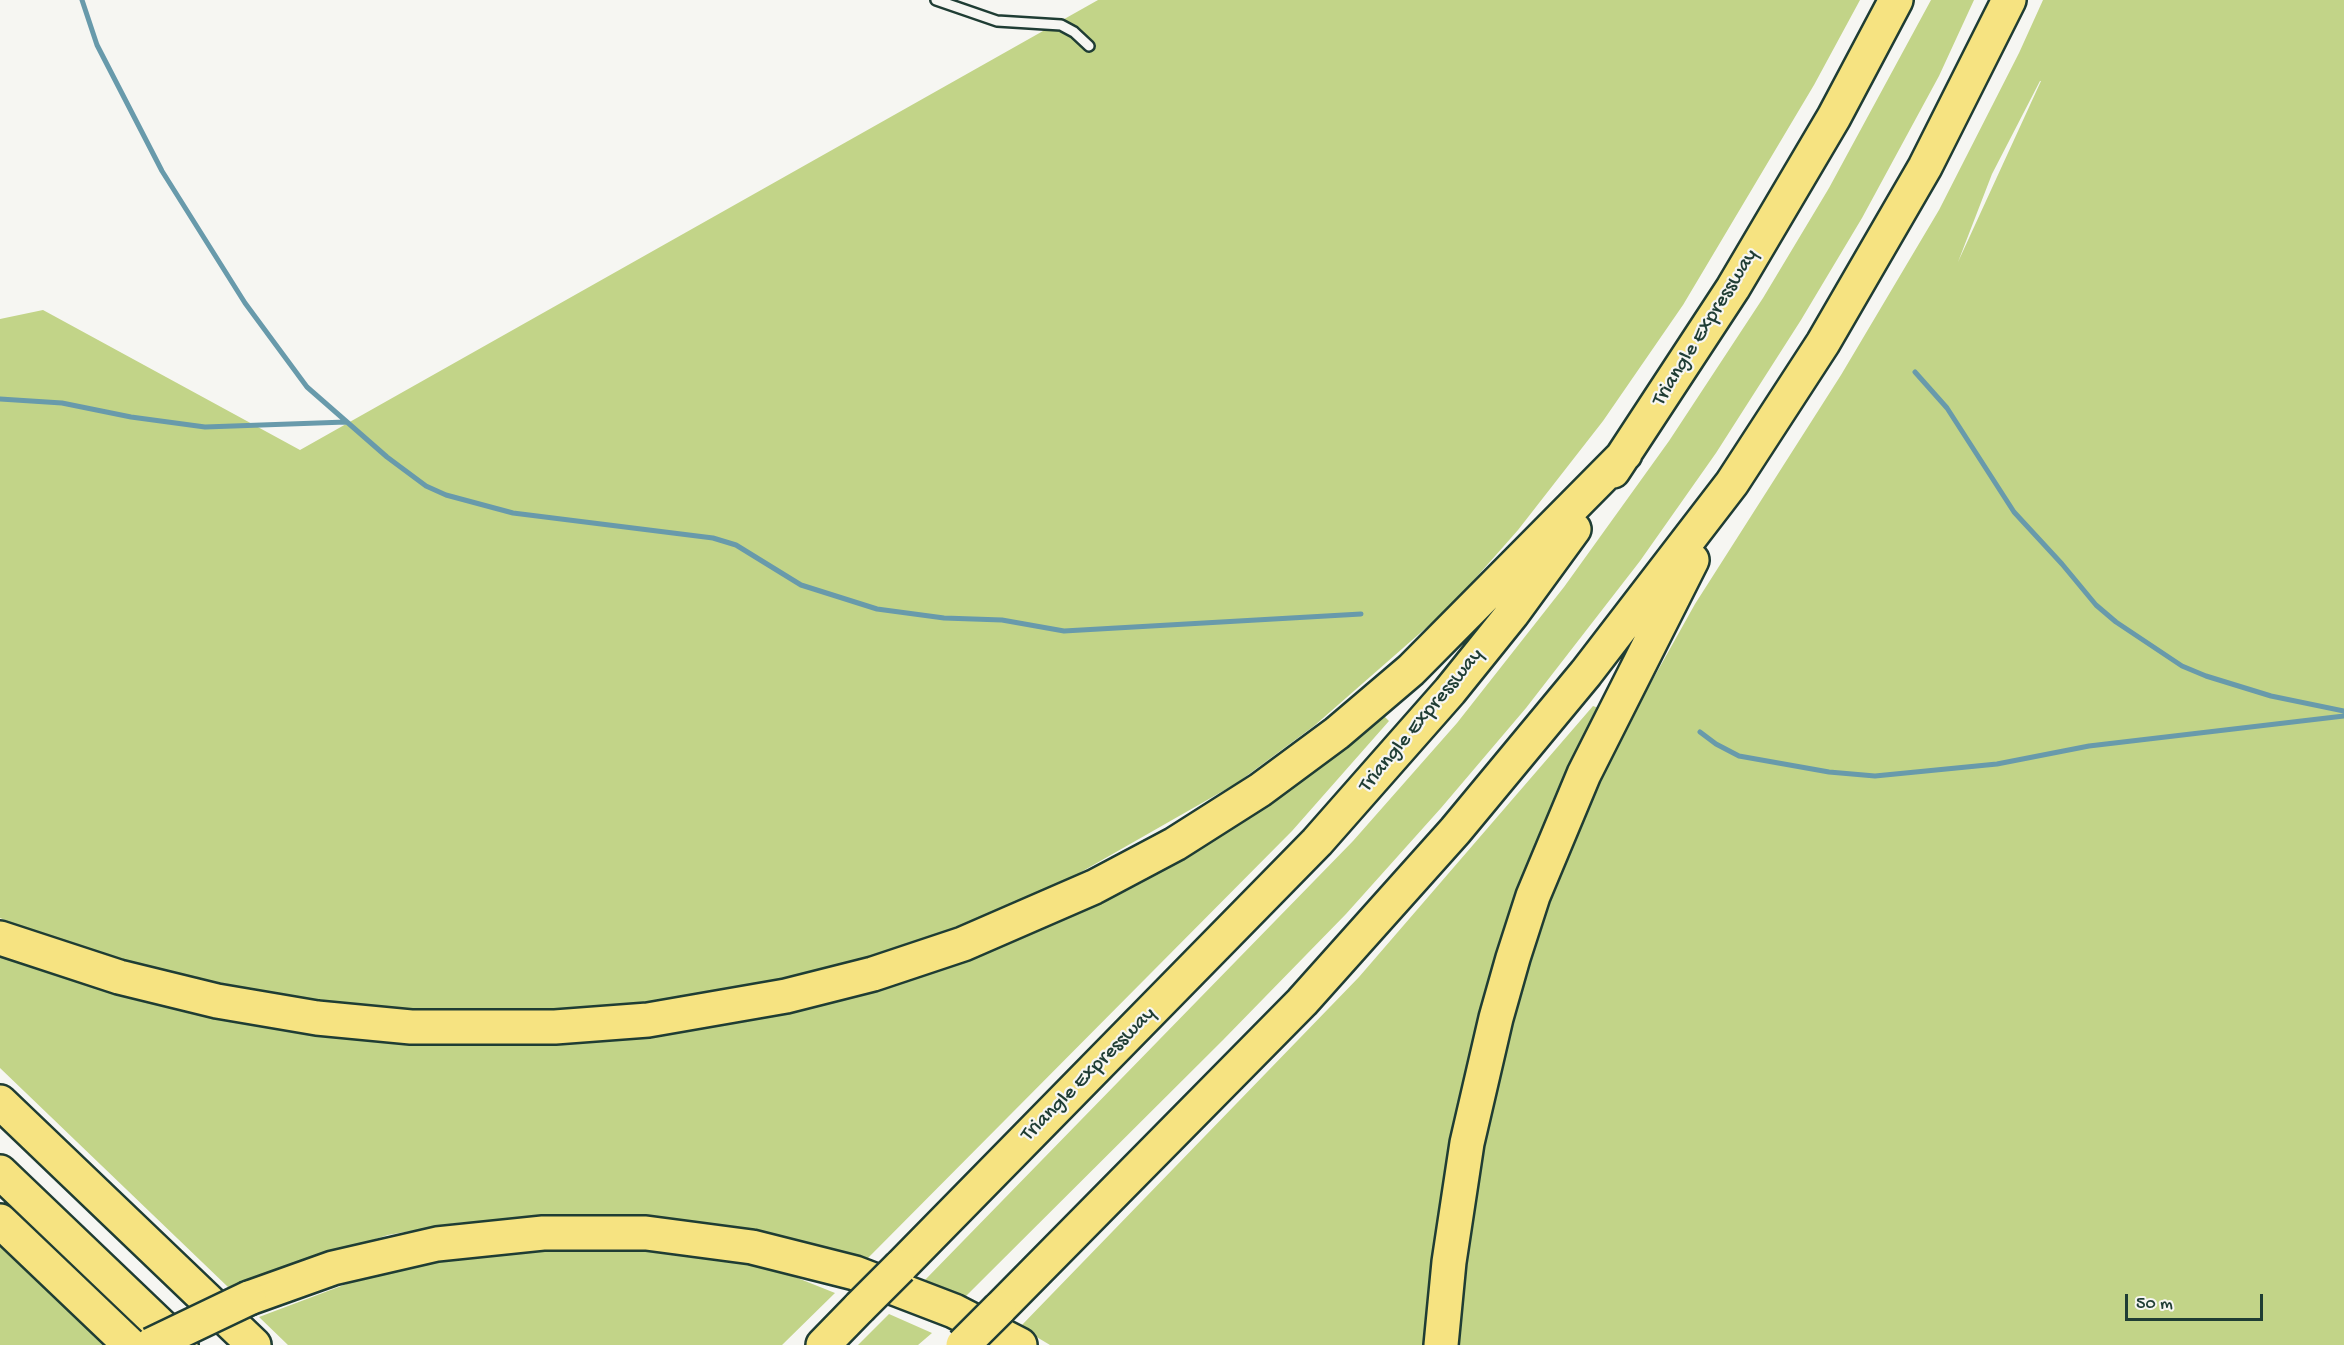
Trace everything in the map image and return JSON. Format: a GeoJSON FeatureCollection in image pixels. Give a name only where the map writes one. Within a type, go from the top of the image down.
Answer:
{"type":"FeatureCollection","features":[{"type":"Feature","properties":{"kind":"highway","name":"Triangle Expressway"},"geometry":{"type":"LineString","coordinates":[[823,1345],[1248,914],[1384,768],[1512,614],[1625,454],[1728,297],[1784,203],[1896,0]]}},
{"type":"Feature","properties":{"kind":"highway"},"geometry":{"type":"LineString","coordinates":[[963,1345],[1302,1002],[1455,831],[1586,673],[1732,483],[1817,353],[1930,157],[2009,0]]}},
{"type":"Feature","properties":{"kind":"highway"},"geometry":{"type":"LineString","coordinates":[[0,938],[119,977],[217,1001],[317,1018],[411,1027],[555,1027],[648,1020],[775,999],[873,974],[974,940],[1094,887],[1174,844],[1260,790],[1337,733],[1411,670],[1625,454]]}},
{"type":"Feature","properties":{"kind":"highway"},"geometry":{"type":"LineString","coordinates":[[1441,1345],[1450,1250],[1467,1143],[1496,1018],[1533,896],[1593,754],[1732,483]]}},
{"type":"Feature","properties":{"kind":"highway"},"geometry":{"type":"LineString","coordinates":[[0,1102],[254,1345]]}},
{"type":"Feature","properties":{"kind":"highway"},"geometry":{"type":"LineString","coordinates":[[0,1172],[181,1345]]}},
{"type":"Feature","properties":{"kind":"highway"},"geometry":{"type":"LineString","coordinates":[[0,1221],[130,1345]]}},
{"type":"Feature","properties":{"kind":"highway"},"geometry":{"type":"LineString","coordinates":[[151,1345],[249,1298],[333,1268],[437,1244],[543,1233],[646,1233],[752,1247],[855,1274],[954,1311],[1020,1345]]}},
{"type":"Feature","properties":{"kind":"lane"},"geometry":{"type":"LineString","coordinates":[[936,0],[997,21],[1061,25],[1074,32],[1089,46]]}},
{"type":"Feature","properties":{"kind":"green space"},"geometry":{"type":"Polygon","coordinates":[[[1098,0],[1860,0],[1814,85],[1683,305],[1603,421],[1518,530],[1451,606],[1314,726],[1237,783],[1067,880],[1006,908],[932,937],[837,966],[758,985],[591,1008],[491,1012],[409,1010],[281,995],[153,969],[31,931],[0,918],[0,319],[43,310],[300,450],[1098,0]]]}},
{"type":"Feature","properties":{"kind":"green space"},"geometry":{"type":"Polygon","coordinates":[[[1931,0],[1974,0],[1939,76],[1862,218],[1801,320],[1716,453],[1640,561],[1526,708],[1346,914],[965,1297],[924,1281],[1353,841],[1457,723],[1564,587],[1669,441],[1763,298],[1829,188],[1931,0]]]}},
{"type":"Feature","properties":{"kind":"green space"},"geometry":{"type":"Polygon","coordinates":[[[2043,0],[2344,0],[2344,1345],[1454,1345],[1478,1147],[1520,970],[1605,765],[1695,604],[1841,375],[1939,210],[2019,53],[2043,0]],[[2041,81],[1992,174],[1958,262],[2041,81]]]}},
{"type":"Feature","properties":{"kind":"green space"},"geometry":{"type":"Polygon","coordinates":[[[1593,706],[1604,710],[1546,835],[1431,1345],[1050,1345],[1020,1327],[1359,977],[1593,706]]]}},
{"type":"Feature","properties":{"kind":"green space"},"geometry":{"type":"Polygon","coordinates":[[[1380,712],[1389,721],[1292,831],[865,1261],[782,1237],[728,1227],[536,1218],[457,1223],[388,1235],[228,1287],[0,1068],[0,948],[501,1039],[984,948],[1380,712]]]}},
{"type":"Feature","properties":{"kind":"green space"},"geometry":{"type":"Polygon","coordinates":[[[0,1241],[108,1345],[0,1345],[0,1241]]]}},
{"type":"Feature","properties":{"kind":"green space"},"geometry":{"type":"Polygon","coordinates":[[[632,1246],[760,1263],[835,1293],[782,1345],[288,1345],[259,1317],[365,1277],[424,1260],[484,1251],[632,1246]]]}},
{"type":"Feature","properties":{"kind":"green space"},"geometry":{"type":"Polygon","coordinates":[[[889,1314],[932,1333],[918,1345],[858,1345],[889,1314]]]}},
{"type":"Feature","properties":{"kind":"waterway"},"geometry":{"type":"LineString","coordinates":[[82,0],[97,45],[162,171],[245,303],[307,387],[387,457],[426,486],[446,495],[513,513],[713,538],[736,545],[801,585],[877,609],[944,618],[1002,620],[1064,631],[1361,614]]}},
{"type":"Feature","properties":{"kind":"waterway"},"geometry":{"type":"LineString","coordinates":[[1915,372],[1947,408],[2014,512],[2096,605],[2116,622],[2182,666],[2206,676],[2271,696],[2344,711]]}},
{"type":"Feature","properties":{"kind":"waterway"},"geometry":{"type":"LineString","coordinates":[[0,399],[62,403],[131,417],[205,427],[346,422]]}},
{"type":"Feature","properties":{"kind":"waterway"},"geometry":{"type":"LineString","coordinates":[[1700,732],[1716,744],[1739,756],[1829,772],[1875,776],[1997,764],[2089,746],[2344,716]]}}]}
